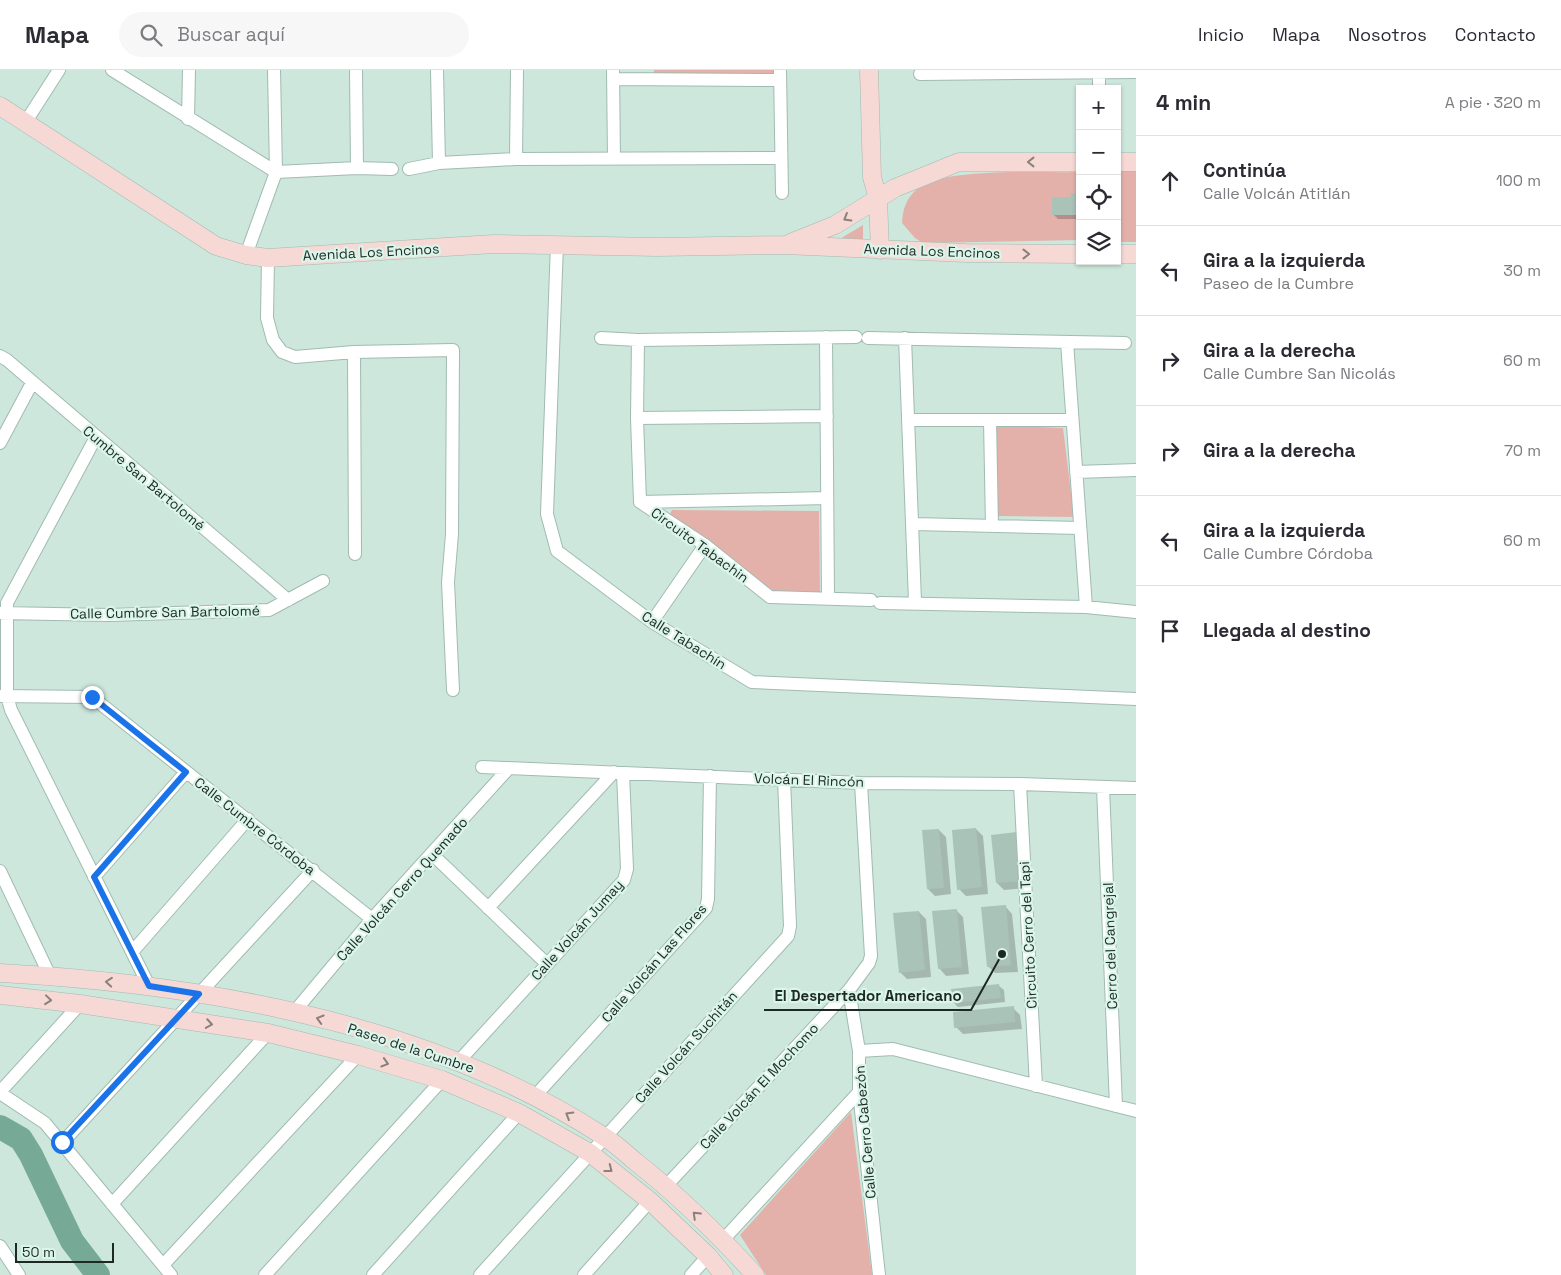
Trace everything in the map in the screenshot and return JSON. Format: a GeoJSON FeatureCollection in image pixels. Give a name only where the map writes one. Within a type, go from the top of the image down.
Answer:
{"type":"FeatureCollection","features":[{"type":"Feature","properties":{"kind":"street"},"geometry":{"type":"LineString","coordinates":[[25,123],[59,70]]}},
{"type":"Feature","properties":{"kind":"street"},"geometry":{"type":"LineString","coordinates":[[112,70],[276,172],[356,168],[392,169]]}},
{"type":"Feature","properties":{"kind":"street"},"geometry":{"type":"LineString","coordinates":[[188,119],[189,70]]}},
{"type":"Feature","properties":{"kind":"street"},"geometry":{"type":"LineString","coordinates":[[246,255],[276,172],[274,70]]}},
{"type":"Feature","properties":{"kind":"street"},"geometry":{"type":"LineString","coordinates":[[356,70],[356,168]]}},
{"type":"Feature","properties":{"kind":"street"},"geometry":{"type":"LineString","coordinates":[[437,70],[439,163]]}},
{"type":"Feature","properties":{"kind":"street"},"geometry":{"type":"LineString","coordinates":[[516,159],[517,70]]}},
{"type":"Feature","properties":{"kind":"street"},"geometry":{"type":"LineString","coordinates":[[869,70],[872,177],[878,199],[880,250]]}},
{"type":"Feature","properties":{"kind":"street"},"geometry":{"type":"LineString","coordinates":[[920,74],[1028,71],[1136,72]]}},
{"type":"Feature","properties":{"kind":"street"},"geometry":{"type":"LineString","coordinates":[[1099,72],[1099,85]]}},
{"type":"Feature","properties":{"kind":"street"},"geometry":{"type":"LineString","coordinates":[[614,158],[613,74],[780,75],[782,193]]}},
{"type":"Feature","properties":{"kind":"street","name":"Avenida Los Encinos"},"geometry":{"type":"LineString","coordinates":[[0,106],[216,246],[246,255],[268,258],[494,244],[658,247],[785,245],[966,253],[1076,254]]}},
{"type":"Feature","properties":{"kind":"street"},"geometry":{"type":"LineString","coordinates":[[408,169],[439,163],[516,159],[781,158]]}},
{"type":"Feature","properties":{"kind":"street","name":"Avenida Los Encinos"},"geometry":{"type":"LineString","coordinates":[[785,245],[835,225],[895,188],[959,162],[1076,162]]}},
{"type":"Feature","properties":{"kind":"street"},"geometry":{"type":"LineString","coordinates":[[1121,162],[1136,162]]}},
{"type":"Feature","properties":{"kind":"street","name":"Calle Tabachín"},"geometry":{"type":"LineString","coordinates":[[556,244],[547,514],[557,551],[652,622],[752,682],[1136,700]]}},
{"type":"Feature","properties":{"kind":"street"},"geometry":{"type":"LineString","coordinates":[[1121,254],[1136,254]]}},
{"type":"Feature","properties":{"kind":"street"},"geometry":{"type":"LineString","coordinates":[[268,258],[267,318],[273,340],[282,352],[295,357],[354,352],[453,350],[452,534],[448,582],[453,690]]}},
{"type":"Feature","properties":{"kind":"street"},"geometry":{"type":"LineString","coordinates":[[826,337],[828,598]]}},
{"type":"Feature","properties":{"kind":"street"},"geometry":{"type":"LineString","coordinates":[[601,338],[638,340],[862,337],[1125,343]]}},
{"type":"Feature","properties":{"kind":"street"},"geometry":{"type":"LineString","coordinates":[[905,338],[910,420],[915,602]]}},
{"type":"Feature","properties":{"kind":"street","name":"Circuito Tabachin"},"geometry":{"type":"LineString","coordinates":[[638,340],[637,418],[640,502],[704,546],[770,596],[1086,607],[1136,612]]}},
{"type":"Feature","properties":{"kind":"street"},"geometry":{"type":"LineString","coordinates":[[1067,342],[1086,607]]}},
{"type":"Feature","properties":{"kind":"street"},"geometry":{"type":"LineString","coordinates":[[354,352],[356,554]]}},
{"type":"Feature","properties":{"kind":"street","name":"Cumbre San Bartolomé"},"geometry":{"type":"LineString","coordinates":[[0,356],[288,600]]}},
{"type":"Feature","properties":{"kind":"street"},"geometry":{"type":"LineString","coordinates":[[0,443],[32,383]]}},
{"type":"Feature","properties":{"kind":"street"},"geometry":{"type":"LineString","coordinates":[[637,418],[827,416]]}},
{"type":"Feature","properties":{"kind":"street"},"geometry":{"type":"LineString","coordinates":[[910,420],[1072,420]]}},
{"type":"Feature","properties":{"kind":"street"},"geometry":{"type":"LineString","coordinates":[[990,420],[992,526]]}},
{"type":"Feature","properties":{"kind":"street"},"geometry":{"type":"LineString","coordinates":[[96,438],[7,602],[3,613],[4,696],[149,986]]}},
{"type":"Feature","properties":{"kind":"street"},"geometry":{"type":"LineString","coordinates":[[1076,472],[1136,470]]}},
{"type":"Feature","properties":{"kind":"street"},"geometry":{"type":"LineString","coordinates":[[640,502],[828,498]]}},
{"type":"Feature","properties":{"kind":"street"},"geometry":{"type":"LineString","coordinates":[[913,524],[1080,528]]}},
{"type":"Feature","properties":{"kind":"street"},"geometry":{"type":"LineString","coordinates":[[652,622],[704,546]]}},
{"type":"Feature","properties":{"kind":"street","name":"Calle Cumbre San Bartolomé"},"geometry":{"type":"LineString","coordinates":[[3,613],[109,616],[269,610],[323,582]]}},
{"type":"Feature","properties":{"kind":"street","name":"Calle Cumbre Córdoba"},"geometry":{"type":"LineString","coordinates":[[4,696],[92,697],[313,870],[372,919]]}},
{"type":"Feature","properties":{"kind":"street","name":"Volcán El Rincón"},"geometry":{"type":"LineString","coordinates":[[482,767],[861,783],[1020,784],[1136,788]]}},
{"type":"Feature","properties":{"kind":"street","name":"Calle Volcán Cerro Quemado"},"geometry":{"type":"LineString","coordinates":[[295,1011],[372,919],[433,855],[509,768]]}},
{"type":"Feature","properties":{"kind":"street"},"geometry":{"type":"LineString","coordinates":[[94,877],[186,772]]}},
{"type":"Feature","properties":{"kind":"street"},"geometry":{"type":"LineString","coordinates":[[488,908],[619,772]]}},
{"type":"Feature","properties":{"kind":"street","name":"Calle Volcán Jumay"},"geometry":{"type":"LineString","coordinates":[[459,1061],[624,880],[627,869],[619,772]]}},
{"type":"Feature","properties":{"kind":"street","name":"Calle Volcán Las Flores"},"geometry":{"type":"LineString","coordinates":[[536,1095],[706,908],[708,899],[710,776]]}},
{"type":"Feature","properties":{"kind":"street","name":"Calle Volcán Suchitán"},"geometry":{"type":"LineString","coordinates":[[480,1275],[788,936],[790,926],[784,779]]}},
{"type":"Feature","properties":{"kind":"street","name":"Calle Volcán El Mochomo"},"geometry":{"type":"LineString","coordinates":[[666,1186],[849,990],[869,963],[871,956],[861,783]]}},
{"type":"Feature","properties":{"kind":"street","name":"Circuito Cerro del Tapi"},"geometry":{"type":"LineString","coordinates":[[1020,784],[1036,1086]]}},
{"type":"Feature","properties":{"kind":"street","name":"Cerro del Cangrejal"},"geometry":{"type":"LineString","coordinates":[[1103,787],[1116,1106]]}},
{"type":"Feature","properties":{"kind":"street"},"geometry":{"type":"LineString","coordinates":[[133,951],[248,819]]}},
{"type":"Feature","properties":{"kind":"street"},"geometry":{"type":"LineString","coordinates":[[433,855],[548,964]]}},
{"type":"Feature","properties":{"kind":"street"},"geometry":{"type":"LineString","coordinates":[[62,1142],[313,870]]}},
{"type":"Feature","properties":{"kind":"street"},"geometry":{"type":"LineString","coordinates":[[0,871],[50,976]]}},
{"type":"Feature","properties":{"kind":"street","name":"Paseo de la Cumbre"},"geometry":{"type":"LineString","coordinates":[[0,973],[149,986],[295,1011],[459,1061],[536,1095],[605,1137],[666,1186],[723,1240],[755,1275]]}},
{"type":"Feature","properties":{"kind":"street","name":"Calle Cerro Cabezón"},"geometry":{"type":"LineString","coordinates":[[849,990],[858,1051],[860,1092],[879,1275]]}},
{"type":"Feature","properties":{"kind":"street","name":"Paseo de la Cumbre"},"geometry":{"type":"LineString","coordinates":[[0,995],[80,1004],[268,1033],[358,1055],[442,1080],[519,1113],[590,1153],[650,1201],[708,1256],[724,1275]]}},
{"type":"Feature","properties":{"kind":"street"},"geometry":{"type":"LineString","coordinates":[[80,1004],[0,1092],[45,1123],[167,1270],[358,1055]]}},
{"type":"Feature","properties":{"kind":"street"},"geometry":{"type":"LineString","coordinates":[[112,1204],[268,1033]]}},
{"type":"Feature","properties":{"kind":"street"},"geometry":{"type":"LineString","coordinates":[[858,1051],[893,1049],[1136,1111]]}},
{"type":"Feature","properties":{"kind":"street"},"geometry":{"type":"LineString","coordinates":[[265,1275],[442,1080]]}},
{"type":"Feature","properties":{"kind":"street"},"geometry":{"type":"LineString","coordinates":[[723,1240],[860,1092]]}},
{"type":"Feature","properties":{"kind":"street"},"geometry":{"type":"LineString","coordinates":[[373,1275],[519,1113]]}},
{"type":"Feature","properties":{"kind":"street"},"geometry":{"type":"LineString","coordinates":[[584,1275],[650,1201]]}},
{"type":"Feature","properties":{"kind":"street"},"geometry":{"type":"LineString","coordinates":[[0,1246],[19,1275]]}},
{"type":"Feature","properties":{"kind":"street"},"geometry":{"type":"LineString","coordinates":[[691,1275],[708,1256]]}},
{"type":"Feature","properties":{"kind":"shaded area"},"geometry":{"type":"Polygon","coordinates":[[[654,70],[773,70],[773,75],[654,73],[654,70]]]}},
{"type":"Feature","properties":{"kind":"shaded area"},"geometry":{"type":"Polygon","coordinates":[[[1121,171],[1136,171],[1136,242],[1121,242],[1121,171]]]}},
{"type":"Feature","properties":{"kind":"shaded area"},"geometry":{"type":"Polygon","coordinates":[[[1076,172],[1076,240],[923,243],[915,238],[902,223],[904,208],[910,196],[917,189],[930,182],[970,174],[1076,172]]]}},
{"type":"Feature","properties":{"kind":"shaded area"},"geometry":{"type":"Polygon","coordinates":[[[863,225],[863,240],[838,240],[863,225]]]}},
{"type":"Feature","properties":{"kind":"shaded area"},"geometry":{"type":"Polygon","coordinates":[[[995,425],[1063,428],[1074,517],[995,516],[995,425]]]}},
{"type":"Feature","properties":{"kind":"shaded area"},"geometry":{"type":"Polygon","coordinates":[[[672,510],[819,511],[820,593],[769,592],[668,518],[672,510]]]}},
{"type":"Feature","properties":{"kind":"shaded area"},"geometry":{"type":"Polygon","coordinates":[[[851,1112],[872,1275],[766,1275],[740,1235],[851,1112]]]}},
{"type":"Feature","properties":{"kind":"building"},"geometry":{"type":"Polygon","coordinates":[[[1071,193],[1076,193],[1076,215],[1052,215],[1052,197],[1070,197],[1071,193]]]}},
{"type":"Feature","properties":{"kind":"building"},"geometry":{"type":"Polygon","coordinates":[[[976,828],[982,887],[957,890],[952,830],[976,828]]]}},
{"type":"Feature","properties":{"kind":"building"},"geometry":{"type":"Polygon","coordinates":[[[939,829],[944,888],[927,889],[922,830],[939,829]]]}},
{"type":"Feature","properties":{"kind":"building"},"geometry":{"type":"Polygon","coordinates":[[[1017,832],[1021,881],[996,883],[991,835],[1017,832]]]}},
{"type":"Feature","properties":{"kind":"building"},"geometry":{"type":"Polygon","coordinates":[[[1006,905],[1011,965],[987,967],[981,907],[1006,905]]]}},
{"type":"Feature","properties":{"kind":"building"},"geometry":{"type":"Polygon","coordinates":[[[957,909],[962,967],[938,969],[932,911],[957,909]]]}},
{"type":"Feature","properties":{"kind":"building"},"geometry":{"type":"Polygon","coordinates":[[[919,911],[925,970],[899,973],[893,913],[919,911]]]}},
{"type":"Feature","properties":{"kind":"building"},"geometry":{"type":"Polygon","coordinates":[[[999,984],[1001,998],[952,1003],[951,989],[999,984]]]}},
{"type":"Feature","properties":{"kind":"building"},"geometry":{"type":"Polygon","coordinates":[[[1014,1006],[1015,1022],[954,1028],[953,1012],[1014,1006]]]}},
{"type":"Feature","properties":{"kind":"waterway"},"geometry":{"type":"LineString","coordinates":[[0,1127],[21,1139],[31,1155],[72,1241],[98,1275]]}},
{"type":"Feature","properties":{"kind":"place","name":"El Despertador Americano"},"geometry":{"type":"Point","coordinates":[1002,954]}},
{"type":"Feature","properties":{"kind":"route"},"geometry":{"type":"LineString","coordinates":[[62,1142],[199,994],[149,986],[94,877],[186,772],[92,697]]}}]}
